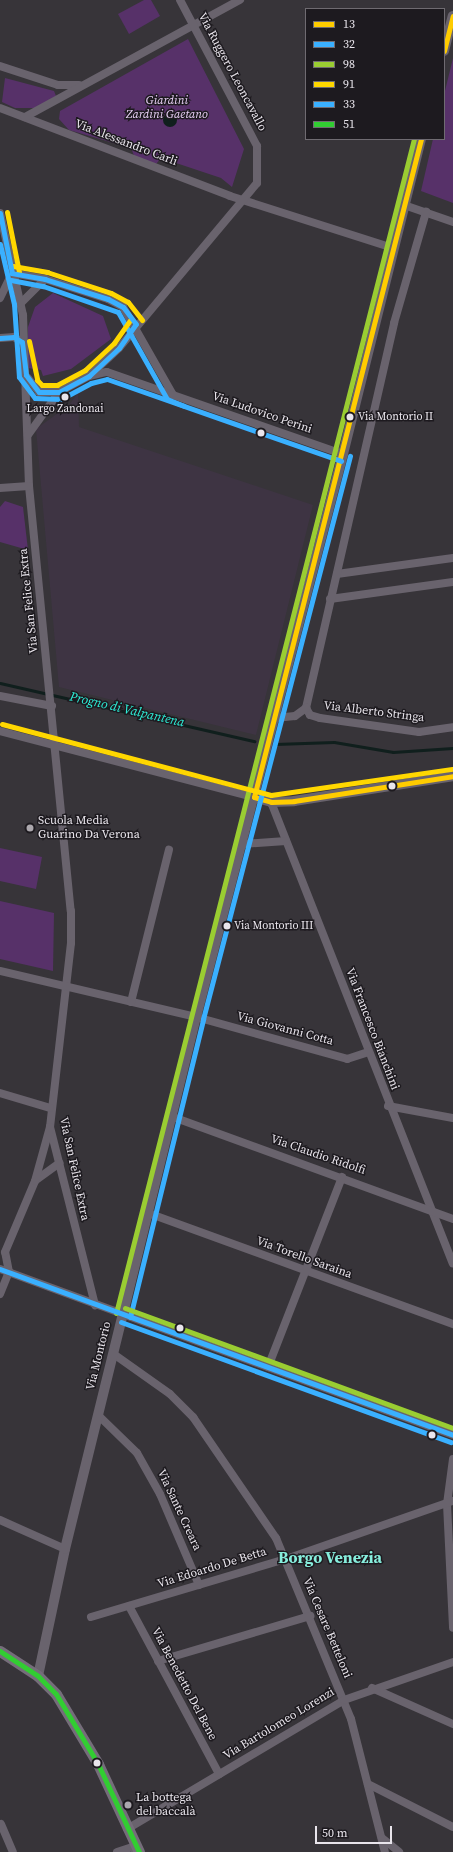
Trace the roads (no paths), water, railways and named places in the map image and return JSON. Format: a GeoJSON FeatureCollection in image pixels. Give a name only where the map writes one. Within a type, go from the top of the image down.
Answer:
{"type":"FeatureCollection","features":[{"type":"Feature","properties":{"kind":"main road"},"geometry":{"type":"LineString","coordinates":[[0,1651],[38,1676],[56,1694],[78,1729],[137,1850]]}},
{"type":"Feature","properties":{"kind":"street","name":"Via Ruggero Leoncavallo"},"geometry":{"type":"LineString","coordinates":[[180,0],[258,146],[256,183],[244,201]]}},
{"type":"Feature","properties":{"kind":"street"},"geometry":{"type":"LineString","coordinates":[[24,117],[79,85],[240,0]]}},
{"type":"Feature","properties":{"kind":"street"},"geometry":{"type":"LineString","coordinates":[[445,47],[453,16]]}},
{"type":"Feature","properties":{"kind":"street"},"geometry":{"type":"LineString","coordinates":[[0,66],[58,85],[79,85]]}},
{"type":"Feature","properties":{"kind":"street","name":"Via Alessandro Carli"},"geometry":{"type":"LineString","coordinates":[[0,108],[244,201],[393,248]]}},
{"type":"Feature","properties":{"kind":"street","name":"Via Montorio"},"geometry":{"type":"LineString","coordinates":[[38,1676],[65,1549],[173,1118],[196,1017],[343,454],[421,140]]}},
{"type":"Feature","properties":{"kind":"street"},"geometry":{"type":"LineString","coordinates":[[28,436],[59,392],[89,376],[119,348],[136,324],[244,201]]}},
{"type":"Feature","properties":{"kind":"street"},"geometry":{"type":"LineString","coordinates":[[404,205],[453,222]]}},
{"type":"Feature","properties":{"kind":"street"},"geometry":{"type":"LineString","coordinates":[[306,708],[394,323],[426,212]]}},
{"type":"Feature","properties":{"kind":"street","name":"Via San Felice Extra"},"geometry":{"type":"LineString","coordinates":[[0,213],[12,273],[21,303],[22,342],[26,375],[29,486],[50,685],[54,744],[71,911],[71,943],[64,987],[50,1108],[50,1127],[95,1305]]}},
{"type":"Feature","properties":{"kind":"street"},"geometry":{"type":"LineString","coordinates":[[0,298],[12,273],[45,279],[108,299],[123,307],[136,324],[173,395]]}},
{"type":"Feature","properties":{"kind":"street"},"geometry":{"type":"LineString","coordinates":[[21,303],[45,279]]}},
{"type":"Feature","properties":{"kind":"street"},"geometry":{"type":"LineString","coordinates":[[0,338],[14,337],[22,342]]}},
{"type":"Feature","properties":{"kind":"street","name":"Via Ludovico Perini"},"geometry":{"type":"LineString","coordinates":[[89,376],[107,372],[343,454]]}},
{"type":"Feature","properties":{"kind":"street"},"geometry":{"type":"LineString","coordinates":[[26,375],[39,392],[59,392]]}},
{"type":"Feature","properties":{"kind":"street"},"geometry":{"type":"LineString","coordinates":[[0,488],[29,486]]}},
{"type":"Feature","properties":{"kind":"street"},"geometry":{"type":"LineString","coordinates":[[337,574],[453,558]]}},
{"type":"Feature","properties":{"kind":"street"},"geometry":{"type":"LineString","coordinates":[[330,599],[453,582]]}},
{"type":"Feature","properties":{"kind":"street"},"geometry":{"type":"LineString","coordinates":[[0,696],[51,704]]}},
{"type":"Feature","properties":{"kind":"street","name":"Via Alberto Stringa"},"geometry":{"type":"LineString","coordinates":[[275,718],[295,716],[306,708],[310,715],[320,718],[419,732],[453,727]]}},
{"type":"Feature","properties":{"kind":"street"},"geometry":{"type":"LineString","coordinates":[[0,731],[271,802],[453,776]]}},
{"type":"Feature","properties":{"kind":"street","name":"Via Francesco Bianchini"},"geometry":{"type":"LineString","coordinates":[[271,802],[369,1052],[388,1106],[453,1263]]}},
{"type":"Feature","properties":{"kind":"street"},"geometry":{"type":"LineString","coordinates":[[242,844],[286,840]]}},
{"type":"Feature","properties":{"kind":"street"},"geometry":{"type":"LineString","coordinates":[[131,1002],[169,850]]}},
{"type":"Feature","properties":{"kind":"street"},"geometry":{"type":"LineString","coordinates":[[0,971],[196,1017]]}},
{"type":"Feature","properties":{"kind":"street","name":"Via Giovanni Cotta"},"geometry":{"type":"LineString","coordinates":[[196,1017],[347,1059],[369,1052]]}},
{"type":"Feature","properties":{"kind":"street"},"geometry":{"type":"LineString","coordinates":[[0,1093],[50,1108]]}},
{"type":"Feature","properties":{"kind":"street"},"geometry":{"type":"LineString","coordinates":[[388,1106],[453,1118]]}},
{"type":"Feature","properties":{"kind":"street","name":"Via Claudio Ridolfi"},"geometry":{"type":"LineString","coordinates":[[173,1118],[342,1177],[453,1219]]}},
{"type":"Feature","properties":{"kind":"street"},"geometry":{"type":"LineString","coordinates":[[0,1294],[9,1272],[5,1252],[35,1181],[50,1127]]}},
{"type":"Feature","properties":{"kind":"street"},"geometry":{"type":"LineString","coordinates":[[35,1181],[59,1163]]}},
{"type":"Feature","properties":{"kind":"street"},"geometry":{"type":"LineString","coordinates":[[268,1368],[342,1177]]}},
{"type":"Feature","properties":{"kind":"street","name":"Via Torello Saraina"},"geometry":{"type":"LineString","coordinates":[[148,1214],[453,1324]]}},
{"type":"Feature","properties":{"kind":"street"},"geometry":{"type":"LineString","coordinates":[[0,1268],[95,1305],[453,1435]]}},
{"type":"Feature","properties":{"kind":"street","name":"Via Cesare Betteloni"},"geometry":{"type":"LineString","coordinates":[[114,1356],[170,1394],[193,1417],[234,1474],[286,1559],[344,1700],[368,1784],[382,1838],[384,1852]]}},
{"type":"Feature","properties":{"kind":"street","name":"Via Sante Creara"},"geometry":{"type":"LineString","coordinates":[[98,1415],[137,1453],[160,1494],[199,1585]]}},
{"type":"Feature","properties":{"kind":"street"},"geometry":{"type":"LineString","coordinates":[[453,1459],[450,1502],[453,1628]]}},
{"type":"Feature","properties":{"kind":"street","name":"Via Edoardo De Betta"},"geometry":{"type":"LineString","coordinates":[[91,1617],[286,1559],[450,1502]]}},
{"type":"Feature","properties":{"kind":"street"},"geometry":{"type":"LineString","coordinates":[[0,1520],[65,1549]]}},
{"type":"Feature","properties":{"kind":"street","name":"Via Benedetto Del Bene"},"geometry":{"type":"LineString","coordinates":[[129,1606],[219,1774]]}},
{"type":"Feature","properties":{"kind":"street"},"geometry":{"type":"LineString","coordinates":[[158,1661],[310,1616]]}},
{"type":"Feature","properties":{"kind":"street","name":"Via Bartolomeo Lorenzi"},"geometry":{"type":"LineString","coordinates":[[127,1829],[344,1700],[372,1688],[453,1662]]}},
{"type":"Feature","properties":{"kind":"street"},"geometry":{"type":"LineString","coordinates":[[372,1688],[453,1724]]}},
{"type":"Feature","properties":{"kind":"street"},"geometry":{"type":"LineString","coordinates":[[368,1784],[453,1827]]}},
{"type":"Feature","properties":{"kind":"street"},"geometry":{"type":"LineString","coordinates":[[1,1824],[13,1852]]}},
{"type":"Feature","properties":{"kind":"street"},"geometry":{"type":"LineString","coordinates":[[382,1838],[399,1852]]}},
{"type":"Feature","properties":{"kind":"street"},"geometry":{"type":"LineString","coordinates":[[117,1852],[137,1850]]}},
{"type":"Feature","properties":{"kind":"waterway","name":"Progno di Valpantena"},"geometry":{"type":"LineString","coordinates":[[0,683],[254,741]]}},
{"type":"Feature","properties":{"kind":"waterway","name":"Progno di Valpantena"},"geometry":{"type":"LineString","coordinates":[[275,744],[334,742],[393,752],[453,748]]}},
{"type":"Feature","properties":{"kind":"place","name":"Largo Zandonai"},"geometry":{"type":"Point","coordinates":[65,397]}},
{"type":"Feature","properties":{"kind":"place","name":"Via Montorio II"},"geometry":{"type":"Point","coordinates":[350,417]}},
{"type":"Feature","properties":{"kind":"place","name":"Scuola Media Guarino Da Verona"},"geometry":{"type":"Point","coordinates":[30,828]}},
{"type":"Feature","properties":{"kind":"place","name":"Via Montorio III"},"geometry":{"type":"Point","coordinates":[227,926]}},
{"type":"Feature","properties":{"kind":"place","name":"La bottega del baccalà"},"geometry":{"type":"Point","coordinates":[128,1805]}},
{"type":"Feature","properties":{"kind":"district","name":"Borgo Venezia"},"geometry":{"type":"Point","coordinates":[330,1557]}},
{"type":"Feature","properties":{"kind":"park label","name":"Giardini Zardini Gaetano"},"geometry":{"type":"Point","coordinates":[167,108]}}]}
